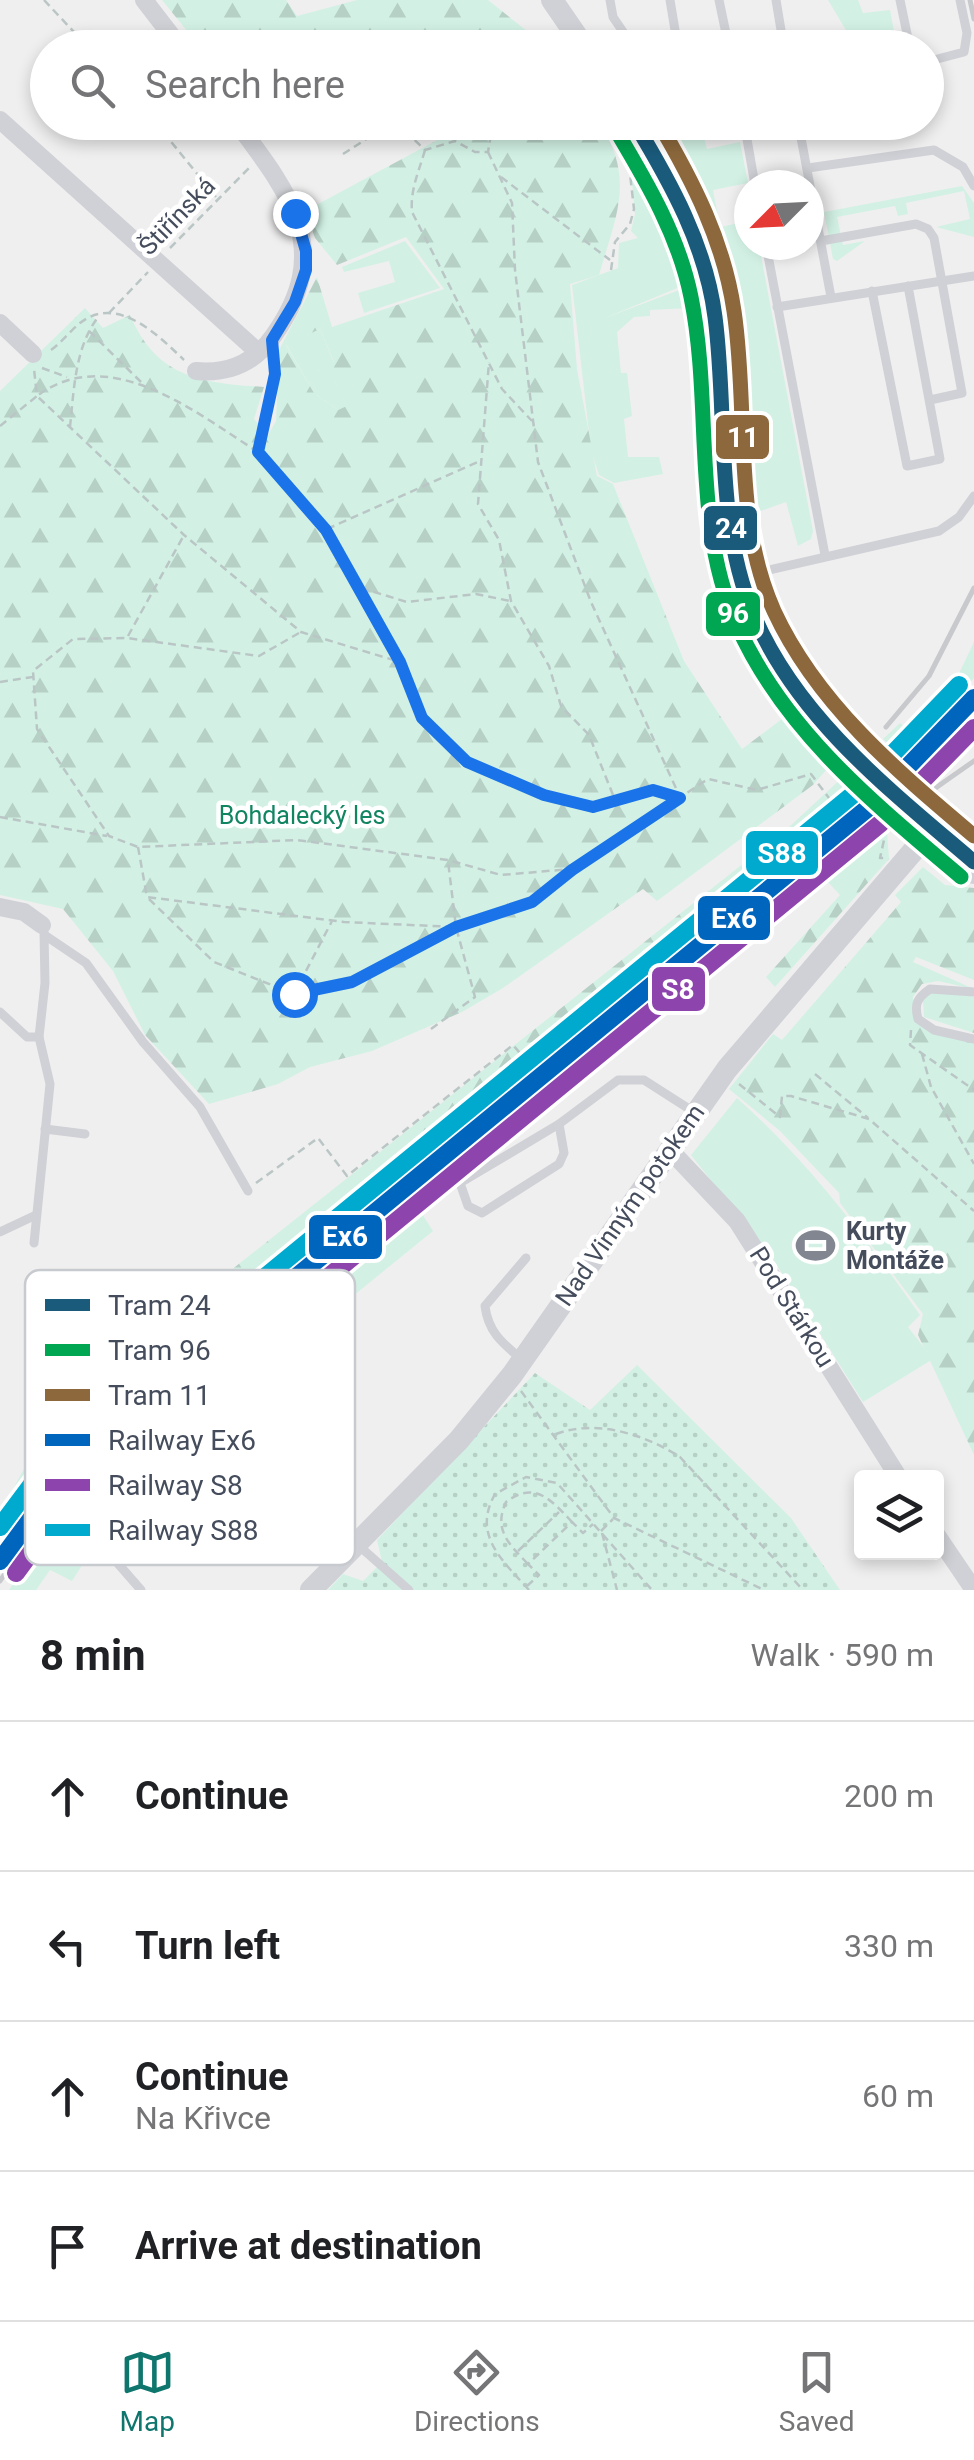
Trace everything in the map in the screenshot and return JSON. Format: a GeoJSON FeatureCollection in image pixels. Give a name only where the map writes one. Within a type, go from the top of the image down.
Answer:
{"type":"FeatureCollection","features":[{"type":"Feature","properties":{"kind":"street"},"geometry":{"type":"LineString","coordinates":[[144,0],[167,30]]}},
{"type":"Feature","properties":{"kind":"street"},"geometry":{"type":"LineString","coordinates":[[552,0],[573,30]]}},
{"type":"Feature","properties":{"kind":"street"},"geometry":{"type":"LineString","coordinates":[[0,120],[159,260],[265,346]]}},
{"type":"Feature","properties":{"kind":"street"},"geometry":{"type":"LineString","coordinates":[[196,372],[218,373],[242,366],[265,346],[295,302],[306,251],[295,213],[248,140]]}},
{"type":"Feature","properties":{"kind":"street"},"geometry":{"type":"LineString","coordinates":[[640,140],[684,201],[710,274],[718,309],[728,497],[744,576],[784,683],[825,734],[890,798],[974,840]]}},
{"type":"Feature","properties":{"kind":"street"},"geometry":{"type":"LineString","coordinates":[[0,323],[33,354]]}},
{"type":"Feature","properties":{"kind":"street"},"geometry":{"type":"LineString","coordinates":[[754,603],[772,636],[822,700],[936,823],[974,873]]}},
{"type":"Feature","properties":{"kind":"street"},"geometry":{"type":"LineString","coordinates":[[890,798],[899,820],[898,868]]}},
{"type":"Feature","properties":{"kind":"street","name":"Nad Vinným potokem"},"geometry":{"type":"LineString","coordinates":[[355,1547],[459,1440],[517,1367],[727,1069],[936,823]]}},
{"type":"Feature","properties":{"kind":"street"},"geometry":{"type":"LineString","coordinates":[[0,907],[24,912],[44,930]]}},
{"type":"Feature","properties":{"kind":"street","name":"Pod Stárkou"},"geometry":{"type":"LineString","coordinates":[[668,1149],[737,1221],[894,1470]]}},
{"type":"Feature","properties":{"kind":"street"},"geometry":{"type":"LineString","coordinates":[[944,1546],[974,1590]]}},
{"type":"Feature","properties":{"kind":"street","name":"Nad Vinným potokem"},"geometry":{"type":"LineString","coordinates":[[311,1590],[337,1565]]}},
{"type":"Feature","properties":{"kind":"lane"},"geometry":{"type":"LineString","coordinates":[[610,0],[613,17],[622,30]]}},
{"type":"Feature","properties":{"kind":"lane"},"geometry":{"type":"LineString","coordinates":[[670,0],[675,30]]}},
{"type":"Feature","properties":{"kind":"lane"},"geometry":{"type":"LineString","coordinates":[[719,0],[725,30]]}},
{"type":"Feature","properties":{"kind":"lane"},"geometry":{"type":"LineString","coordinates":[[776,0],[781,30]]}},
{"type":"Feature","properties":{"kind":"lane"},"geometry":{"type":"LineString","coordinates":[[900,0],[906,30]]}},
{"type":"Feature","properties":{"kind":"lane"},"geometry":{"type":"LineString","coordinates":[[944,57],[964,52],[967,33],[960,0]]}},
{"type":"Feature","properties":{"kind":"lane"},"geometry":{"type":"LineString","coordinates":[[747,140],[752,170]]}},
{"type":"Feature","properties":{"kind":"lane"},"geometry":{"type":"LineString","coordinates":[[802,140],[808,168],[934,150],[964,167],[974,186]]}},
{"type":"Feature","properties":{"kind":"lane"},"geometry":{"type":"LineString","coordinates":[[824,240],[916,224],[928,229],[934,238],[962,392],[930,400]]}},
{"type":"Feature","properties":{"kind":"lane"},"geometry":{"type":"LineString","coordinates":[[824,258],[831,297]]}},
{"type":"Feature","properties":{"kind":"lane"},"geometry":{"type":"LineString","coordinates":[[769,260],[824,555]]}},
{"type":"Feature","properties":{"kind":"lane"},"geometry":{"type":"LineString","coordinates":[[777,306],[974,276]]}},
{"type":"Feature","properties":{"kind":"lane"},"geometry":{"type":"LineString","coordinates":[[872,291],[908,466],[940,460],[908,286]]}},
{"type":"Feature","properties":{"kind":"lane"},"geometry":{"type":"LineString","coordinates":[[744,576],[939,531],[959,517],[974,496]]}},
{"type":"Feature","properties":{"kind":"lane"},"geometry":{"type":"LineString","coordinates":[[936,823],[974,853]]}},
{"type":"Feature","properties":{"kind":"lane"},"geometry":{"type":"LineString","coordinates":[[34,1242],[50,1084],[39,1037],[44,930]]}},
{"type":"Feature","properties":{"kind":"lane"},"geometry":{"type":"LineString","coordinates":[[44,930],[86,962],[143,1042],[200,1108],[248,1191]]}},
{"type":"Feature","properties":{"kind":"lane"},"geometry":{"type":"LineString","coordinates":[[974,992],[930,989],[918,997],[915,1008],[918,1019],[934,1030],[974,1039]]}},
{"type":"Feature","properties":{"kind":"lane"},"geometry":{"type":"LineString","coordinates":[[0,1012],[28,1037],[39,1037]]}},
{"type":"Feature","properties":{"kind":"lane"},"geometry":{"type":"LineString","coordinates":[[560,1124],[564,1153],[559,1164],[482,1213],[468,1206],[460,1183],[560,1124],[618,1080],[630,1078],[668,1092],[694,1112]]}},
{"type":"Feature","properties":{"kind":"lane"},"geometry":{"type":"LineString","coordinates":[[46,1129],[85,1134]]}},
{"type":"Feature","properties":{"kind":"lane"},"geometry":{"type":"LineString","coordinates":[[0,1232],[36,1215]]}},
{"type":"Feature","properties":{"kind":"lane"},"geometry":{"type":"LineString","coordinates":[[517,1367],[487,1322],[486,1306],[526,1258]]}},
{"type":"Feature","properties":{"kind":"lane"},"geometry":{"type":"LineString","coordinates":[[358,1544],[409,1590]]}},
{"type":"Feature","properties":{"kind":"lane"},"geometry":{"type":"LineString","coordinates":[[119,1565],[141,1590]]}},
{"type":"Feature","properties":{"kind":"path"},"geometry":{"type":"LineString","coordinates":[[44,0],[73,30]]}},
{"type":"Feature","properties":{"kind":"path"},"geometry":{"type":"LineString","coordinates":[[169,140],[217,199]]}},
{"type":"Feature","properties":{"kind":"path"},"geometry":{"type":"LineString","coordinates":[[342,154],[365,140]]}},
{"type":"Feature","properties":{"kind":"path"},"geometry":{"type":"LineString","coordinates":[[414,140],[425,150]]}},
{"type":"Feature","properties":{"kind":"path"},"geometry":{"type":"LineString","coordinates":[[490,140],[488,152],[512,203],[515,270],[538,462],[571,552],[680,798]]}},
{"type":"Feature","properties":{"kind":"path"},"geometry":{"type":"LineString","coordinates":[[611,270],[615,242],[630,224],[634,209],[631,140]]}},
{"type":"Feature","properties":{"kind":"path"},"geometry":{"type":"LineString","coordinates":[[425,150],[455,141],[475,152],[488,152]]}},
{"type":"Feature","properties":{"kind":"path"},"geometry":{"type":"LineString","coordinates":[[425,150],[420,175],[410,192],[412,212],[502,389],[533,422]]}},
{"type":"Feature","properties":{"kind":"path","name":"Štiřínská"},"geometry":{"type":"LineString","coordinates":[[108,314],[260,157]]}},
{"type":"Feature","properties":{"kind":"path"},"geometry":{"type":"LineString","coordinates":[[500,176],[612,262]]}},
{"type":"Feature","properties":{"kind":"path"},"geometry":{"type":"LineString","coordinates":[[120,313],[122,302]]}},
{"type":"Feature","properties":{"kind":"path"},"geometry":{"type":"LineString","coordinates":[[33,354],[53,350],[83,320],[120,313],[138,321],[196,372]]}},
{"type":"Feature","properties":{"kind":"path"},"geometry":{"type":"LineString","coordinates":[[70,427],[75,376],[88,330],[100,315]]}},
{"type":"Feature","properties":{"kind":"path"},"geometry":{"type":"LineString","coordinates":[[88,330],[142,383],[258,452],[326,530],[400,662],[422,718],[467,762],[544,795],[593,807],[653,790],[680,798]]}},
{"type":"Feature","properties":{"kind":"path"},"geometry":{"type":"LineString","coordinates":[[258,452],[275,374],[265,346]]}},
{"type":"Feature","properties":{"kind":"path"},"geometry":{"type":"LineString","coordinates":[[489,362],[478,504],[499,540],[511,601],[549,666],[561,706],[588,735],[614,800]]}},
{"type":"Feature","properties":{"kind":"path"},"geometry":{"type":"LineString","coordinates":[[68,378],[34,365],[37,396],[184,535],[301,632],[400,662]]}},
{"type":"Feature","properties":{"kind":"path"},"geometry":{"type":"LineString","coordinates":[[0,426],[37,396],[68,378],[142,383]]}},
{"type":"Feature","properties":{"kind":"path"},"geometry":{"type":"LineString","coordinates":[[326,530],[482,461]]}},
{"type":"Feature","properties":{"kind":"path"},"geometry":{"type":"LineString","coordinates":[[127,638],[184,535]]}},
{"type":"Feature","properties":{"kind":"path"},"geometry":{"type":"LineString","coordinates":[[358,586],[407,602],[476,594],[511,601]]}},
{"type":"Feature","properties":{"kind":"path"},"geometry":{"type":"LineString","coordinates":[[109,836],[36,728],[33,671],[73,639],[127,638],[258,656],[301,632]]}},
{"type":"Feature","properties":{"kind":"path"},"geometry":{"type":"LineString","coordinates":[[0,682],[34,677]]}},
{"type":"Feature","properties":{"kind":"path"},"geometry":{"type":"LineString","coordinates":[[138,847],[147,898],[214,962],[294,994],[352,982],[456,927],[532,902],[572,870],[708,779],[757,790],[811,774],[852,829],[866,831],[876,840]]}},
{"type":"Feature","properties":{"kind":"path"},"geometry":{"type":"LineString","coordinates":[[0,817],[109,836],[138,847],[297,840],[448,860],[502,876],[572,870]]}},
{"type":"Feature","properties":{"kind":"path"},"geometry":{"type":"LineString","coordinates":[[431,1029],[474,998],[456,927],[448,860]]}},
{"type":"Feature","properties":{"kind":"path"},"geometry":{"type":"LineString","coordinates":[[147,898],[332,920],[456,927]]}},
{"type":"Feature","properties":{"kind":"path"},"geometry":{"type":"LineString","coordinates":[[294,994],[332,920]]}},
{"type":"Feature","properties":{"kind":"path"},"geometry":{"type":"LineString","coordinates":[[909,1025],[910,1045],[974,1090]]}},
{"type":"Feature","properties":{"kind":"path"},"geometry":{"type":"LineString","coordinates":[[248,1191],[318,1138],[347,1176],[513,1045],[537,1073]]}},
{"type":"Feature","properties":{"kind":"path"},"geometry":{"type":"LineString","coordinates":[[922,1054],[931,1087],[974,1164]]}},
{"type":"Feature","properties":{"kind":"path"},"geometry":{"type":"LineString","coordinates":[[727,1069],[743,1089],[780,1117],[782,1096],[791,1096],[869,1119]]}},
{"type":"Feature","properties":{"kind":"path"},"geometry":{"type":"LineString","coordinates":[[815,1074],[974,1211]]}},
{"type":"Feature","properties":{"kind":"path"},"geometry":{"type":"LineString","coordinates":[[517,1367],[552,1436],[614,1518],[764,1590]]}},
{"type":"Feature","properties":{"kind":"path"},"geometry":{"type":"LineString","coordinates":[[552,1436],[588,1425],[668,1449],[680,1457],[803,1590]]}},
{"type":"Feature","properties":{"kind":"path"},"geometry":{"type":"LineString","coordinates":[[594,1523],[583,1533],[539,1492],[528,1490],[506,1502],[500,1527],[539,1575],[528,1588],[488,1539],[487,1509],[496,1494],[513,1480],[540,1477],[557,1483],[594,1523],[652,1590]]}},
{"type":"Feature","properties":{"kind":"path"},"geometry":{"type":"LineString","coordinates":[[517,1552],[561,1510]]}},
{"type":"Feature","properties":{"kind":"path"},"geometry":{"type":"LineString","coordinates":[[601,1531],[614,1518]]}},
{"type":"Feature","properties":{"kind":"path"},"geometry":{"type":"LineString","coordinates":[[528,1564],[572,1522]]}},
{"type":"Feature","properties":{"kind":"path"},"geometry":{"type":"LineString","coordinates":[[601,1531],[616,1590]]}},
{"type":"Feature","properties":{"kind":"green space"},"geometry":{"type":"Polygon","coordinates":[[[162,0],[286,0],[297,16],[357,0],[488,0],[526,30],[186,30],[162,0]]]}},
{"type":"Feature","properties":{"kind":"green space"},"geometry":{"type":"Polygon","coordinates":[[[828,0],[858,0],[863,13],[890,10],[894,30],[846,30],[828,0]]]}},
{"type":"Feature","properties":{"kind":"green space","name":"Bohdalecký les"},"geometry":{"type":"Polygon","coordinates":[[[437,140],[608,140],[620,180],[616,215],[599,275],[570,284],[577,369],[597,476],[613,484],[684,661],[742,749],[794,710],[835,760],[813,785],[657,901],[643,889],[503,988],[462,1012],[372,1051],[310,1067],[278,1084],[209,1104],[145,1035],[113,971],[63,909],[0,895],[0,391],[85,308],[103,328],[130,315],[153,352],[184,373],[220,383],[264,387],[254,419],[268,435],[276,421],[279,350],[317,277],[332,327],[444,289],[406,237],[337,265],[315,238],[305,211],[437,140]],[[320,329],[286,345],[314,393],[338,410],[347,406],[333,378],[321,380],[317,371],[334,362],[320,329]]]}},
{"type":"Feature","properties":{"kind":"green space"},"geometry":{"type":"Polygon","coordinates":[[[675,140],[705,140],[707,149],[740,142],[745,170],[734,170],[734,186],[713,190],[720,227],[734,224],[734,260],[762,260],[813,531],[811,539],[798,546],[786,502],[758,512],[735,273],[702,188],[675,140]]]}},
{"type":"Feature","properties":{"kind":"green space"},"geometry":{"type":"Polygon","coordinates":[[[634,146],[664,197],[687,259],[671,265],[680,287],[605,318],[687,287],[690,308],[650,310],[650,316],[634,317],[617,332],[621,373],[627,373],[632,416],[624,419],[628,457],[659,457],[663,474],[614,483],[599,475],[591,450],[572,285],[618,268],[619,243],[638,238],[631,231],[635,214],[629,150],[634,146]]]}},
{"type":"Feature","properties":{"kind":"green space"},"geometry":{"type":"Polygon","coordinates":[[[962,186],[974,203],[974,237],[936,227],[970,219],[964,191],[906,203],[908,214],[898,216],[895,206],[837,217],[843,245],[865,241],[837,261],[833,259],[824,212],[962,186]]]}},
{"type":"Feature","properties":{"kind":"green space"},"geometry":{"type":"Polygon","coordinates":[[[405,241],[440,288],[364,313],[358,293],[395,282],[389,261],[344,272],[342,267],[405,241]]]}},
{"type":"Feature","properties":{"kind":"green space"},"geometry":{"type":"Polygon","coordinates":[[[320,329],[334,363],[317,371],[333,378],[348,407],[338,410],[314,393],[286,344],[320,329]]]}},
{"type":"Feature","properties":{"kind":"green space"},"geometry":{"type":"Polygon","coordinates":[[[974,642],[974,678],[903,759],[883,739],[900,723],[915,735],[952,688],[974,642]]]}},
{"type":"Feature","properties":{"kind":"green space"},"geometry":{"type":"Polygon","coordinates":[[[846,774],[860,799],[283,1270],[231,1270],[788,828],[846,774]]]}},
{"type":"Feature","properties":{"kind":"green space"},"geometry":{"type":"Polygon","coordinates":[[[887,832],[889,859],[775,987],[766,977],[840,895],[826,880],[887,832]]]}},
{"type":"Feature","properties":{"kind":"green space"},"geometry":{"type":"Polygon","coordinates":[[[923,867],[945,885],[974,888],[974,980],[916,957],[913,962],[974,989],[938,981],[922,984],[913,997],[916,1023],[974,1043],[974,1455],[918,1335],[923,1314],[840,1203],[839,1193],[780,1131],[729,1089],[773,1034],[782,1040],[901,902],[895,895],[923,867]]]}},
{"type":"Feature","properties":{"kind":"green space"},"geometry":{"type":"Polygon","coordinates":[[[953,992],[974,997],[974,1033],[924,1017],[923,1001],[928,993],[953,992]]]}},
{"type":"Feature","properties":{"kind":"green space","name":"Kurty Montáže"},"geometry":{"type":"Polygon","coordinates":[[[737,1098],[835,1201],[920,1315],[908,1327],[933,1359],[863,1402],[776,1264],[691,1155],[737,1098]]]}},
{"type":"Feature","properties":{"kind":"green space"},"geometry":{"type":"Polygon","coordinates":[[[417,1206],[433,1231],[355,1294],[355,1270],[337,1270],[417,1206]]]}},
{"type":"Feature","properties":{"kind":"green space"},"geometry":{"type":"Polygon","coordinates":[[[637,1365],[791,1518],[840,1590],[328,1590],[343,1574],[363,1581],[382,1562],[377,1540],[535,1373],[590,1410],[637,1365]]]}},
{"type":"Feature","properties":{"kind":"green space"},"geometry":{"type":"Polygon","coordinates":[[[24,1469],[25,1505],[0,1539],[11,1493],[24,1469]]]}},
{"type":"Feature","properties":{"kind":"green space"},"geometry":{"type":"Polygon","coordinates":[[[27,1565],[82,1565],[72,1581],[50,1570],[36,1590],[9,1590],[27,1565]]]}},
{"type":"Feature","properties":{"kind":"railway"},"geometry":{"type":"LineString","coordinates":[[970,0],[974,19]]}},
{"type":"Feature","properties":{"kind":"railway"},"geometry":{"type":"LineString","coordinates":[[886,727],[929,676],[974,588]]}},
{"type":"Feature","properties":{"kind":"railway"},"geometry":{"type":"LineString","coordinates":[[318,1270],[680,980],[825,868],[974,761]]}},
{"type":"Feature","properties":{"kind":"railway"},"geometry":{"type":"LineString","coordinates":[[0,1581],[25,1547]]}},
{"type":"Feature","properties":{"kind":"tram line","name":"96"},"geometry":{"type":"LineString","coordinates":[[622,140],[661,212],[686,275],[701,379],[708,504],[723,586],[737,625],[780,699],[806,732],[865,793],[961,877]]}},
{"type":"Feature","properties":{"kind":"tram line","name":"24"},"geometry":{"type":"LineString","coordinates":[[645,140],[685,216],[710,291],[719,354],[724,468],[733,543],[754,616],[795,688],[821,720],[880,780],[974,862]]}},
{"type":"Feature","properties":{"kind":"tram line","name":"11"},"geometry":{"type":"LineString","coordinates":[[668,140],[705,213],[729,285],[738,348],[752,539],[774,611],[792,645],[836,706],[888,761],[974,836]]}},
{"type":"Feature","properties":{"kind":"rail line","name":"S88"},"geometry":{"type":"LineString","coordinates":[[274,1270],[855,793],[959,685]]}},
{"type":"Feature","properties":{"kind":"rail line","name":"Ex6"},"geometry":{"type":"LineString","coordinates":[[305,1270],[868,808],[974,698]]}},
{"type":"Feature","properties":{"kind":"rail line","name":"S8"},"geometry":{"type":"LineString","coordinates":[[337,1270],[881,823],[974,728]]}},
{"type":"Feature","properties":{"kind":"rail line","name":"S88"},"geometry":{"type":"LineString","coordinates":[[0,1527],[25,1494]]}},
{"type":"Feature","properties":{"kind":"rail line","name":"Ex6"},"geometry":{"type":"LineString","coordinates":[[0,1561],[25,1527]]}},
{"type":"Feature","properties":{"kind":"rail line","name":"S8"},"geometry":{"type":"LineString","coordinates":[[16,1573],[25,1561]]}},
{"type":"Feature","properties":{"kind":"place","name":"Kurty Montáže"},"geometry":{"type":"Point","coordinates":[816,1245]}},
{"type":"Feature","properties":{"kind":"route"},"geometry":{"type":"LineString","coordinates":[[294,994],[352,982],[456,927],[532,902],[572,870],[680,798],[653,790],[593,807],[544,795],[467,762],[422,718],[400,662],[326,530],[258,452],[275,374],[272,340],[295,302],[306,270],[306,251],[295,213]]}}]}
